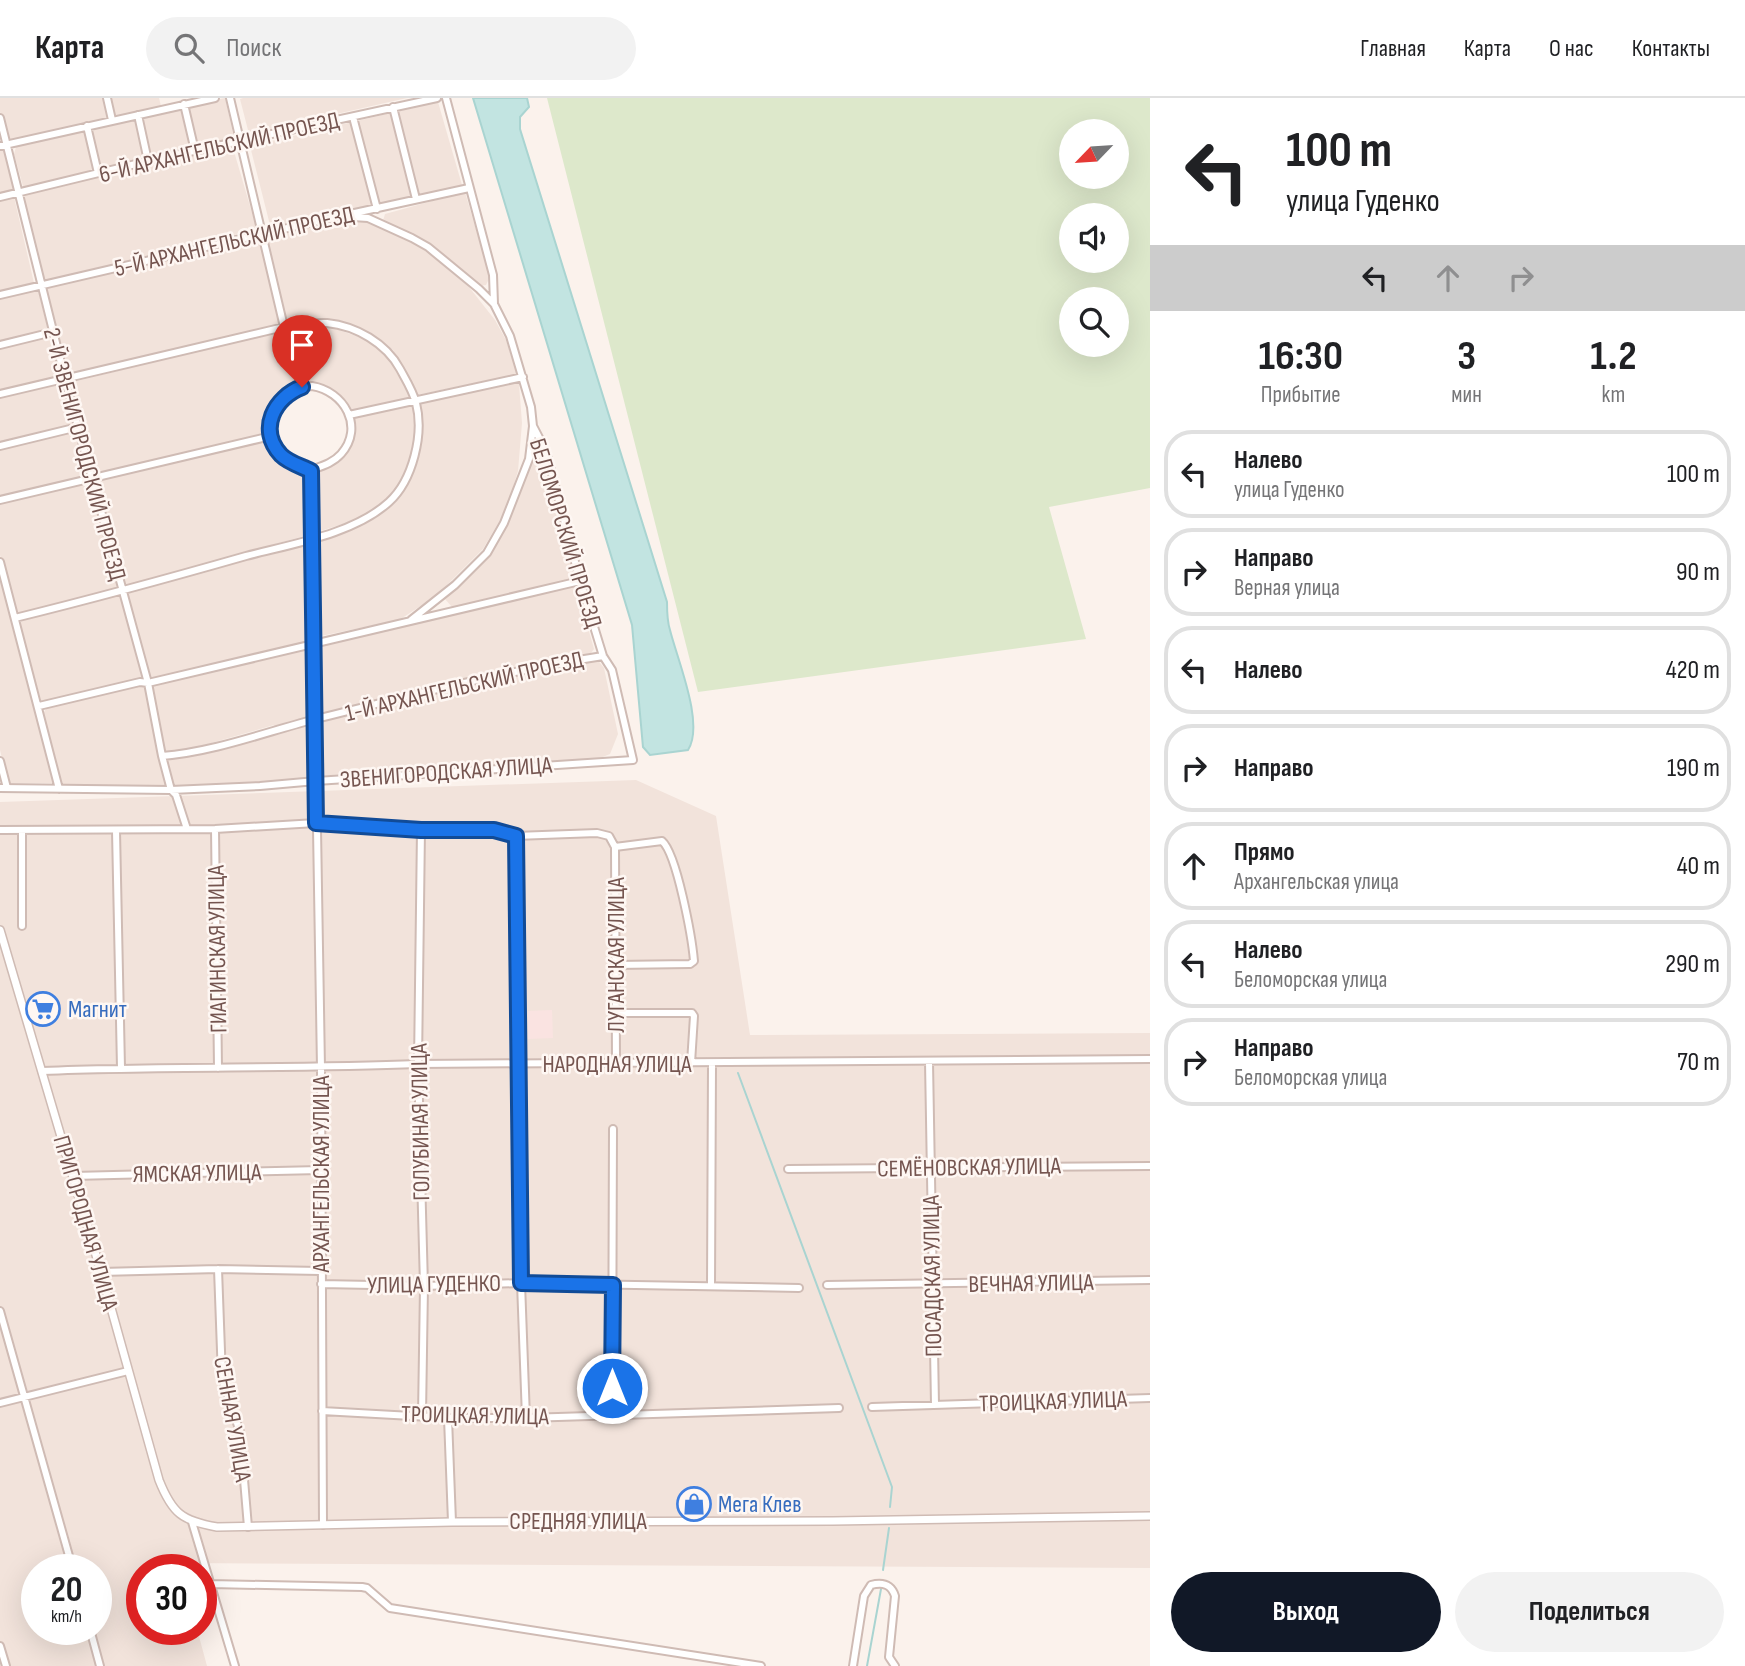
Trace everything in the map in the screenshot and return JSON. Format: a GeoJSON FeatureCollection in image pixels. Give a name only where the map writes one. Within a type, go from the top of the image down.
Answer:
{"type":"FeatureCollection","features":[{"type":"Feature","properties":{"kind":"street"},"geometry":{"type":"LineString","coordinates":[[107,98],[113,120]]}},
{"type":"Feature","properties":{"kind":"street"},"geometry":{"type":"LineString","coordinates":[[163,98],[166,108]]}},
{"type":"Feature","properties":{"kind":"street"},"geometry":{"type":"LineString","coordinates":[[4,146],[215,98]]}},
{"type":"Feature","properties":{"kind":"street"},"geometry":{"type":"LineString","coordinates":[[230,98],[261,235],[302,387]]}},
{"type":"Feature","properties":{"kind":"street","name":"6-Й АРХАНГЕЛЬСКИЙ ПРОЕЗД"},"geometry":{"type":"LineString","coordinates":[[0,197],[148,161],[437,98]]}},
{"type":"Feature","properties":{"kind":"street","name":"БЕЛОМОРСКИЙ ПРОЕЗД"},"geometry":{"type":"LineString","coordinates":[[446,98],[493,275],[494,304]]}},
{"type":"Feature","properties":{"kind":"street"},"geometry":{"type":"LineString","coordinates":[[184,104],[195,151]]}},
{"type":"Feature","properties":{"kind":"street"},"geometry":{"type":"LineString","coordinates":[[393,107],[416,199]]}},
{"type":"Feature","properties":{"kind":"street"},"geometry":{"type":"LineString","coordinates":[[138,115],[148,161]]}},
{"type":"Feature","properties":{"kind":"street"},"geometry":{"type":"LineString","coordinates":[[352,117],[377,209]]}},
{"type":"Feature","properties":{"kind":"street","name":"2-Й ЗВЕНИГОРОДСКИЙ ПРОЕЗД"},"geometry":{"type":"LineString","coordinates":[[0,118],[4,146],[20,192],[65,379],[148,683],[171,790],[176,795],[187,828]]}},
{"type":"Feature","properties":{"kind":"street"},"geometry":{"type":"LineString","coordinates":[[86,126],[98,173]]}},
{"type":"Feature","properties":{"kind":"street","name":"5-Й АРХАНГЕЛЬСКИЙ ПРОЕЗД"},"geometry":{"type":"LineString","coordinates":[[0,295],[469,188]]}},
{"type":"Feature","properties":{"kind":"street","name":"БЕЛОМОРСКИЙ ПРОЕЗД"},"geometry":{"type":"LineString","coordinates":[[338,216],[368,218],[428,247],[494,304],[510,336],[523,377],[533,426],[546,452],[580,581],[603,656],[612,670],[633,760]]}},
{"type":"Feature","properties":{"kind":"street"},"geometry":{"type":"LineString","coordinates":[[0,394],[284,327],[326,323],[363,333],[380,344],[396,360],[416,400],[419,417],[417,447],[412,464],[391,500],[368,517],[312,538],[15,618]]}},
{"type":"Feature","properties":{"kind":"street"},"geometry":{"type":"LineString","coordinates":[[0,345],[53,332]]}},
{"type":"Feature","properties":{"kind":"street"},"geometry":{"type":"LineString","coordinates":[[349,415],[523,377]]}},
{"type":"Feature","properties":{"kind":"street"},"geometry":{"type":"LineString","coordinates":[[312,386],[331,392],[345,406],[349,415],[351,426],[346,447],[331,462],[311,471],[289,462],[281,455],[271,436],[273,410],[290,391],[302,387],[312,386]]}},
{"type":"Feature","properties":{"kind":"street","name":"БЕЛОМОРСКИЙ ПРОЕЗД"},"geometry":{"type":"LineString","coordinates":[[410,621],[455,585],[487,553],[505,523],[528,459],[533,426]]}},
{"type":"Feature","properties":{"kind":"street"},"geometry":{"type":"LineString","coordinates":[[0,446],[78,427]]}},
{"type":"Feature","properties":{"kind":"street"},"geometry":{"type":"LineString","coordinates":[[0,500],[271,436]]}},
{"type":"Feature","properties":{"kind":"street"},"geometry":{"type":"LineString","coordinates":[[311,471],[316,780]]}},
{"type":"Feature","properties":{"kind":"street"},"geometry":{"type":"LineString","coordinates":[[0,562],[59,789]]}},
{"type":"Feature","properties":{"kind":"street"},"geometry":{"type":"LineString","coordinates":[[39,706],[140,682],[148,683],[580,581]]}},
{"type":"Feature","properties":{"kind":"street","name":"1-Й АРХАНГЕЛЬСКИЙ ПРОЕЗД"},"geometry":{"type":"LineString","coordinates":[[162,755],[207,748],[314,720],[560,663],[603,656]]}},
{"type":"Feature","properties":{"kind":"street","name":"ЗВЕНИГОРОДСКАЯ УЛИЦА"},"geometry":{"type":"LineString","coordinates":[[4,788],[171,790],[633,760]]}},
{"type":"Feature","properties":{"kind":"street"},"geometry":{"type":"LineString","coordinates":[[0,761],[4,788]]}},
{"type":"Feature","properties":{"kind":"street","name":"АРХАНГЕЛЬСКАЯ УЛИЦА"},"geometry":{"type":"LineString","coordinates":[[316,780],[321,1068],[323,1525]]}},
{"type":"Feature","properties":{"kind":"street"},"geometry":{"type":"LineString","coordinates":[[0,830],[215,829],[316,823],[421,830],[494,830],[516,836],[597,833],[610,836],[615,847],[662,841],[668,846],[676,868],[694,961],[690,964],[615,965]]}},
{"type":"Feature","properties":{"kind":"street","name":"ГИАГИНСКАЯ УЛИЦА"},"geometry":{"type":"LineString","coordinates":[[215,829],[218,1068]]}},
{"type":"Feature","properties":{"kind":"street"},"geometry":{"type":"LineString","coordinates":[[22,830],[22,926]]}},
{"type":"Feature","properties":{"kind":"street","name":"ГОЛУБИНАЯ УЛИЦА"},"geometry":{"type":"LineString","coordinates":[[421,830],[418,1064],[424,1286],[422,1415]]}},
{"type":"Feature","properties":{"kind":"street"},"geometry":{"type":"LineString","coordinates":[[116,831],[121,1068]]}},
{"type":"Feature","properties":{"kind":"street"},"geometry":{"type":"LineString","coordinates":[[516,836],[521,1283],[526,1418]]}},
{"type":"Feature","properties":{"kind":"street","name":"ЛУГАНСКАЯ УЛИЦА"},"geometry":{"type":"LineString","coordinates":[[615,847],[616,1062]]}},
{"type":"Feature","properties":{"kind":"street","name":"ПРИГОРОДНАЯ УЛИЦА"},"geometry":{"type":"LineString","coordinates":[[0,930],[159,1480],[167,1501],[178,1513]]}},
{"type":"Feature","properties":{"kind":"street"},"geometry":{"type":"LineString","coordinates":[[615,1013],[689,1011],[694,1016],[691,1063]]}},
{"type":"Feature","properties":{"kind":"street","name":"НАРОДНАЯ УЛИЦА"},"geometry":{"type":"LineString","coordinates":[[42,1071],[121,1068],[321,1068],[418,1064],[1150,1059]]}},
{"type":"Feature","properties":{"kind":"street","name":"ПОСАДСКАЯ УЛИЦА"},"geometry":{"type":"LineString","coordinates":[[929,1062],[935,1405]]}},
{"type":"Feature","properties":{"kind":"street"},"geometry":{"type":"LineString","coordinates":[[711,1286],[712,1064]]}},
{"type":"Feature","properties":{"kind":"street"},"geometry":{"type":"LineString","coordinates":[[612,1414],[613,1129]]}},
{"type":"Feature","properties":{"kind":"street","name":"СЕМЁНОВСКАЯ УЛИЦА"},"geometry":{"type":"LineString","coordinates":[[788,1169],[1150,1166]]}},
{"type":"Feature","properties":{"kind":"street","name":"ЯМСКАЯ УЛИЦА"},"geometry":{"type":"LineString","coordinates":[[73,1176],[320,1170]]}},
{"type":"Feature","properties":{"kind":"street","name":"СЕННАЯ УЛИЦА"},"geometry":{"type":"LineString","coordinates":[[218,1269],[222,1378],[240,1432],[248,1527]]}},
{"type":"Feature","properties":{"kind":"street"},"geometry":{"type":"LineString","coordinates":[[101,1272],[320,1270]]}},
{"type":"Feature","properties":{"kind":"street","name":"ВЕЧНАЯ УЛИЦА"},"geometry":{"type":"LineString","coordinates":[[827,1285],[1150,1280]]}},
{"type":"Feature","properties":{"kind":"street","name":"УЛИЦА ГУДЕНКО"},"geometry":{"type":"LineString","coordinates":[[321,1284],[424,1286],[521,1283],[799,1288]]}},
{"type":"Feature","properties":{"kind":"street"},"geometry":{"type":"LineString","coordinates":[[0,1311],[69,1554]]}},
{"type":"Feature","properties":{"kind":"street"},"geometry":{"type":"LineString","coordinates":[[0,1403],[128,1371]]}},
{"type":"Feature","properties":{"kind":"street","name":"ТРОИЦКАЯ УЛИЦА"},"geometry":{"type":"LineString","coordinates":[[872,1407],[1150,1398]]}},
{"type":"Feature","properties":{"kind":"street","name":"ТРОИЦКАЯ УЛИЦА"},"geometry":{"type":"LineString","coordinates":[[322,1411],[448,1418],[526,1418],[839,1408]]}},
{"type":"Feature","properties":{"kind":"street"},"geometry":{"type":"LineString","coordinates":[[448,1418],[452,1521]]}},
{"type":"Feature","properties":{"kind":"street","name":"СРЕДНЯЯ УЛИЦА"},"geometry":{"type":"LineString","coordinates":[[178,1513],[192,1522],[217,1527],[452,1521],[823,1521],[1150,1516]]}},
{"type":"Feature","properties":{"kind":"street"},"geometry":{"type":"LineString","coordinates":[[192,1522],[201,1554]]}},
{"type":"Feature","properties":{"kind":"street"},"geometry":{"type":"LineString","coordinates":[[217,1584],[362,1587],[367,1588],[390,1608],[761,1666]]}},
{"type":"Feature","properties":{"kind":"street"},"geometry":{"type":"LineString","coordinates":[[853,1666],[864,1597],[871,1585],[878,1584],[887,1584],[895,1596],[889,1657],[895,1666]]}},
{"type":"Feature","properties":{"kind":"street"},"geometry":{"type":"LineString","coordinates":[[217,1608],[235,1666]]}},
{"type":"Feature","properties":{"kind":"street"},"geometry":{"type":"LineString","coordinates":[[94,1645],[100,1666]]}},
{"type":"Feature","properties":{"kind":"street"},"geometry":{"type":"LineString","coordinates":[[0,1646],[6,1666]]}},
{"type":"Feature","properties":{"kind":"shaded area"},"geometry":{"type":"Polygon","coordinates":[[[0,98],[103,98],[109,118],[8,140],[0,112],[0,98]]]}},
{"type":"Feature","properties":{"kind":"shaded area"},"geometry":{"type":"Polygon","coordinates":[[[111,98],[159,98],[161,106],[115,116],[111,98]]]}},
{"type":"Feature","properties":{"kind":"shaded area"},"geometry":{"type":"Polygon","coordinates":[[[225,98],[234,137],[197,147],[188,111],[190,105],[225,98]]]}},
{"type":"Feature","properties":{"kind":"shaded area"},"geometry":{"type":"Polygon","coordinates":[[[407,98],[249,134],[240,99],[407,98]]]}},
{"type":"Feature","properties":{"kind":"shaded area"},"geometry":{"type":"Polygon","coordinates":[[[438,102],[462,185],[271,229],[250,146],[438,102]]]}},
{"type":"Feature","properties":{"kind":"shaded area"},"geometry":{"type":"Polygon","coordinates":[[[181,108],[190,146],[152,158],[142,118],[181,108]]]}},
{"type":"Feature","properties":{"kind":"shaded area"},"geometry":{"type":"Polygon","coordinates":[[[135,118],[145,157],[100,170],[92,135],[95,126],[135,118]]]}},
{"type":"Feature","properties":{"kind":"shaded area"},"geometry":{"type":"Polygon","coordinates":[[[83,129],[94,169],[24,190],[14,154],[17,144],[83,129]]]}},
{"type":"Feature","properties":{"kind":"shaded area"},"geometry":{"type":"Polygon","coordinates":[[[227,145],[233,148],[255,230],[43,281],[22,196],[227,145]]]}},
{"type":"Feature","properties":{"kind":"shaded area"},"geometry":{"type":"Polygon","coordinates":[[[6,148],[16,188],[0,193],[0,150],[6,148]]]}},
{"type":"Feature","properties":{"kind":"shaded area"},"geometry":{"type":"Polygon","coordinates":[[[465,192],[490,277],[486,285],[480,286],[430,246],[383,221],[385,214],[465,192]]]}},
{"type":"Feature","properties":{"kind":"shaded area"},"geometry":{"type":"Polygon","coordinates":[[[14,197],[34,283],[0,291],[0,200],[14,197]]]}},
{"type":"Feature","properties":{"kind":"shaded area"},"geometry":{"type":"Polygon","coordinates":[[[326,220],[369,222],[430,252],[465,282],[495,320],[506,340],[517,374],[417,395],[393,350],[364,331],[323,320],[286,324],[264,235],[326,220]]]}},
{"type":"Feature","properties":{"kind":"shaded area"},"geometry":{"type":"Polygon","coordinates":[[[253,236],[259,239],[282,325],[68,374],[46,288],[253,236]]]}},
{"type":"Feature","properties":{"kind":"shaded area"},"geometry":{"type":"Polygon","coordinates":[[[38,290],[48,330],[0,342],[0,298],[38,290]]]}},
{"type":"Feature","properties":{"kind":"shaded area"},"geometry":{"type":"Polygon","coordinates":[[[316,326],[336,329],[365,339],[393,360],[411,399],[353,410],[333,393],[304,384],[290,331],[316,326]]]}},
{"type":"Feature","properties":{"kind":"shaded area"},"geometry":{"type":"Polygon","coordinates":[[[282,330],[299,383],[276,397],[270,410],[267,433],[93,472],[71,393],[73,382],[282,330]]]}},
{"type":"Feature","properties":{"kind":"shaded area"},"geometry":{"type":"Polygon","coordinates":[[[49,335],[61,377],[0,390],[0,347],[49,335]]]}},
{"type":"Feature","properties":{"kind":"shaded area"},"geometry":{"type":"Polygon","coordinates":[[[515,382],[519,384],[522,423],[518,471],[506,510],[483,549],[436,596],[399,620],[316,637],[314,542],[370,519],[406,483],[416,462],[420,435],[418,403],[515,382]]]}},
{"type":"Feature","properties":{"kind":"shaded area"},"geometry":{"type":"Polygon","coordinates":[[[62,384],[73,426],[0,443],[0,398],[62,384]]]}},
{"type":"Feature","properties":{"kind":"shaded area"},"geometry":{"type":"Polygon","coordinates":[[[412,404],[417,416],[418,433],[409,467],[390,498],[365,517],[314,533],[314,471],[340,458],[352,435],[355,418],[360,414],[412,404]]]}},
{"type":"Feature","properties":{"kind":"shaded area"},"geometry":{"type":"Polygon","coordinates":[[[76,431],[89,471],[85,477],[0,497],[0,449],[76,431]]]}},
{"type":"Feature","properties":{"kind":"shaded area"},"geometry":{"type":"Polygon","coordinates":[[[267,440],[281,459],[305,470],[308,535],[123,586],[96,478],[267,440]]]}},
{"type":"Feature","properties":{"kind":"shaded area"},"geometry":{"type":"Polygon","coordinates":[[[535,456],[540,458],[573,570],[572,577],[453,608],[444,598],[460,585],[496,543],[535,456]]]}},
{"type":"Feature","properties":{"kind":"shaded area"},"geometry":{"type":"Polygon","coordinates":[[[89,483],[119,590],[19,614],[15,612],[0,555],[0,504],[89,483]]]}},
{"type":"Feature","properties":{"kind":"shaded area"},"geometry":{"type":"Polygon","coordinates":[[[304,542],[310,547],[308,642],[150,681],[125,596],[128,592],[304,542]]]}},
{"type":"Feature","properties":{"kind":"shaded area"},"geometry":{"type":"Polygon","coordinates":[[[0,571],[53,772],[53,783],[8,783],[0,750],[0,571]]]}},
{"type":"Feature","properties":{"kind":"shaded area"},"geometry":{"type":"Polygon","coordinates":[[[571,584],[576,585],[594,649],[591,653],[316,716],[317,646],[571,584]]]}},
{"type":"Feature","properties":{"kind":"shaded area"},"geometry":{"type":"Polygon","coordinates":[[[121,596],[144,679],[85,691],[49,702],[41,700],[19,625],[23,618],[121,596]]]}},
{"type":"Feature","properties":{"kind":"shaded area"},"geometry":{"type":"Polygon","coordinates":[[[307,647],[311,718],[275,728],[274,725],[176,753],[166,753],[152,688],[155,684],[307,647]]]}},
{"type":"Feature","properties":{"kind":"shaded area"},"geometry":{"type":"Polygon","coordinates":[[[596,658],[604,668],[618,734],[610,754],[600,758],[317,776],[317,722],[596,658]]]}},
{"type":"Feature","properties":{"kind":"shaded area"},"geometry":{"type":"Polygon","coordinates":[[[141,684],[145,686],[166,785],[61,787],[44,719],[48,706],[141,684]]]}},
{"type":"Feature","properties":{"kind":"shaded area"},"geometry":{"type":"Polygon","coordinates":[[[311,722],[312,772],[309,778],[174,787],[166,758],[311,722]]]}},
{"type":"Feature","properties":{"kind":"shaded area"},"geometry":{"type":"Polygon","coordinates":[[[636,780],[716,816],[750,1035],[1150,1033],[1150,1568],[217,1563],[217,1554],[126,1554],[126,1645],[201,1645],[207,1666],[0,1666],[0,802],[636,780]]]}},
{"type":"Feature","properties":{"kind":"shaded area"},"geometry":{"type":"Polygon","coordinates":[[[552,1010],[553,1038],[528,1039],[528,1011],[552,1010]]]}},
{"type":"Feature","properties":{"kind":"green space"},"geometry":{"type":"Polygon","coordinates":[[[547,98],[1150,98],[1150,488],[1049,507],[1086,639],[698,692],[547,98]]]}},
{"type":"Feature","properties":{"kind":"water"},"geometry":{"type":"Polygon","coordinates":[[[473,98],[527,98],[529,107],[520,117],[520,129],[667,602],[669,627],[692,708],[692,739],[688,750],[650,755],[643,747],[632,625],[473,98]]]}},
{"type":"Feature","properties":{"kind":"waterway"},"geometry":{"type":"LineString","coordinates":[[738,1073],[892,1487],[890,1507]]}},
{"type":"Feature","properties":{"kind":"waterway"},"geometry":{"type":"LineString","coordinates":[[883,1570],[889,1528]]}},
{"type":"Feature","properties":{"kind":"waterway"},"geometry":{"type":"LineString","coordinates":[[867,1666],[881,1589]]}},
{"type":"Feature","properties":{"kind":"place","name":"Магнит"},"geometry":{"type":"Point","coordinates":[43,1009]}},
{"type":"Feature","properties":{"kind":"place","name":"Мега Клев"},"geometry":{"type":"Point","coordinates":[694,1504]}},
{"type":"Feature","properties":{"kind":"route"},"geometry":{"type":"LineString","coordinates":[[302,387],[290,391],[280,400],[273,410],[270,423],[271,436],[281,455],[289,462],[311,471],[316,823],[421,830],[494,830],[516,836],[521,1283],[613,1285],[612,1388]]}}]}
